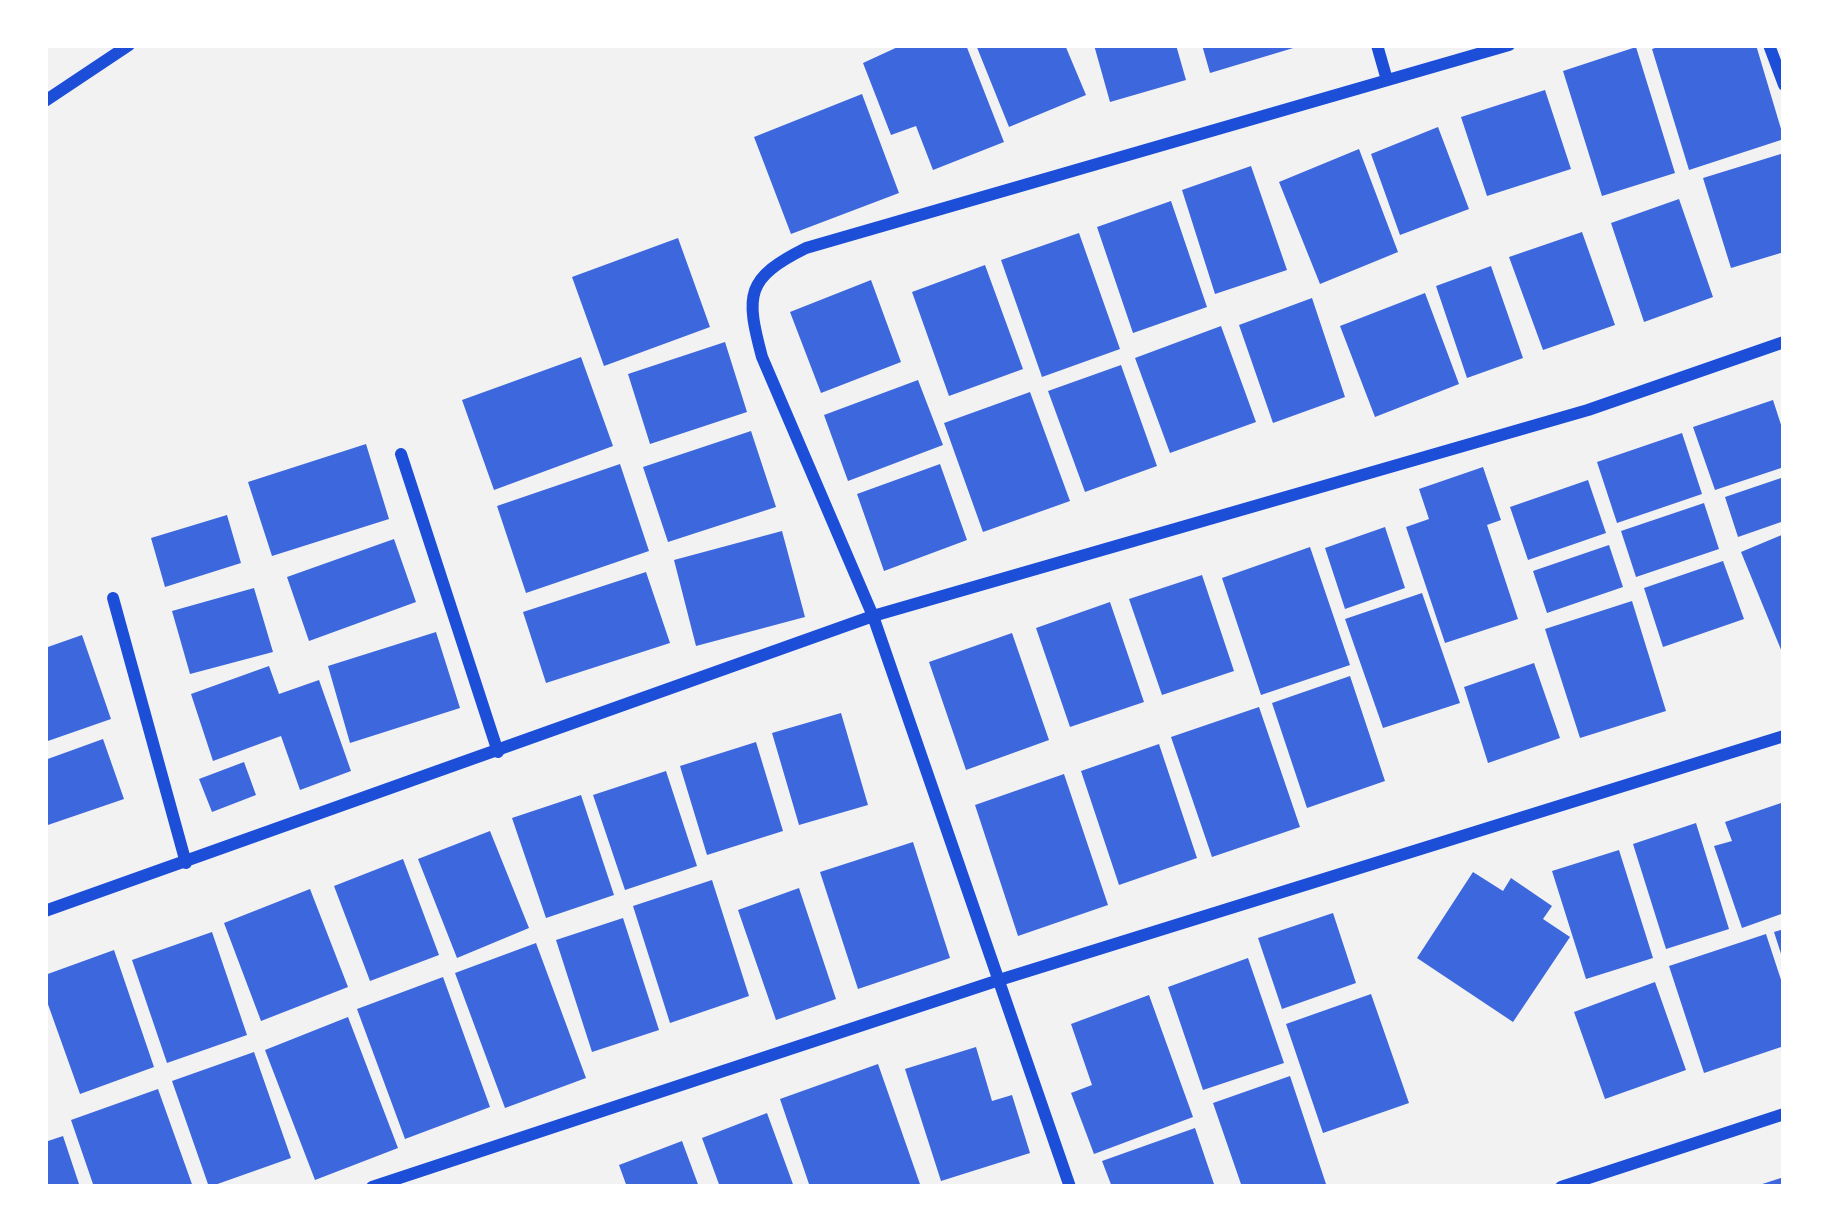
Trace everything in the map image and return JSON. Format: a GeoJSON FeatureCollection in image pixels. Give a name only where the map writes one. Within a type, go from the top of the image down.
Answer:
{"type":"FeatureCollection","features":[{"type":"Feature","properties":{"kind":"street"},"geometry":{"type":"LineString","coordinates":[[45,101],[129,45]]}},
{"type":"Feature","properties":{"kind":"street"},"geometry":{"type":"LineString","coordinates":[[1377,45],[1387,80]]}},
{"type":"Feature","properties":{"kind":"street"},"geometry":{"type":"LineString","coordinates":[[1070,1187],[872,616],[762,357],[753,322],[758,280],[772,265],[806,248],[1509,45]]}},
{"type":"Feature","properties":{"kind":"street"},"geometry":{"type":"LineString","coordinates":[[1769,45],[1784,85]]}},
{"type":"Feature","properties":{"kind":"street"},"geometry":{"type":"LineString","coordinates":[[45,911],[872,616],[1588,410],[1784,342]]}},
{"type":"Feature","properties":{"kind":"street"},"geometry":{"type":"LineString","coordinates":[[401,454],[498,752]]}},
{"type":"Feature","properties":{"kind":"street"},"geometry":{"type":"LineString","coordinates":[[113,598],[186,863]]}},
{"type":"Feature","properties":{"kind":"street"},"geometry":{"type":"LineString","coordinates":[[372,1187],[996,981],[1784,736]]}},
{"type":"Feature","properties":{"kind":"street"},"geometry":{"type":"LineString","coordinates":[[1561,1187],[1784,1114]]}},
{"type":"Feature","properties":{"kind":"building"},"geometry":{"type":"Polygon","coordinates":[[[902,45],[966,45],[1004,142],[933,170],[916,126],[891,135],[863,63],[902,45]]]}},
{"type":"Feature","properties":{"kind":"building"},"geometry":{"type":"Polygon","coordinates":[[[976,45],[1065,45],[1086,95],[1009,127],[976,45]]]}},
{"type":"Feature","properties":{"kind":"building"},"geometry":{"type":"Polygon","coordinates":[[[1094,45],[1176,45],[1186,80],[1110,102],[1094,45]]]}},
{"type":"Feature","properties":{"kind":"building"},"geometry":{"type":"Polygon","coordinates":[[[1202,45],[1300,45],[1300,46],[1210,73],[1202,45]]]}},
{"type":"Feature","properties":{"kind":"building"},"geometry":{"type":"Polygon","coordinates":[[[1756,45],[1784,139],[1689,170],[1652,49],[1756,45]]]}},
{"type":"Feature","properties":{"kind":"building"},"geometry":{"type":"Polygon","coordinates":[[[1636,47],[1675,173],[1602,196],[1563,71],[1636,47]]]}},
{"type":"Feature","properties":{"kind":"building"},"geometry":{"type":"Polygon","coordinates":[[[1545,90],[1571,169],[1487,196],[1461,117],[1545,90]]]}},
{"type":"Feature","properties":{"kind":"building"},"geometry":{"type":"Polygon","coordinates":[[[862,94],[899,193],[791,234],[754,137],[862,94]]]}},
{"type":"Feature","properties":{"kind":"building"},"geometry":{"type":"Polygon","coordinates":[[[1438,127],[1469,209],[1400,235],[1371,154],[1438,127]]]}},
{"type":"Feature","properties":{"kind":"building"},"geometry":{"type":"Polygon","coordinates":[[[1359,149],[1398,252],[1320,284],[1279,182],[1359,149]]]}},
{"type":"Feature","properties":{"kind":"building"},"geometry":{"type":"Polygon","coordinates":[[[1784,153],[1784,252],[1731,268],[1703,178],[1784,153]]]}},
{"type":"Feature","properties":{"kind":"building"},"geometry":{"type":"Polygon","coordinates":[[[1251,166],[1287,270],[1215,294],[1182,190],[1251,166]]]}},
{"type":"Feature","properties":{"kind":"building"},"geometry":{"type":"Polygon","coordinates":[[[1679,199],[1713,297],[1644,322],[1611,223],[1679,199]]]}},
{"type":"Feature","properties":{"kind":"building"},"geometry":{"type":"Polygon","coordinates":[[[1171,201],[1207,307],[1133,333],[1097,227],[1171,201]]]}},
{"type":"Feature","properties":{"kind":"building"},"geometry":{"type":"Polygon","coordinates":[[[1582,232],[1615,325],[1543,350],[1509,257],[1582,232]]]}},
{"type":"Feature","properties":{"kind":"building"},"geometry":{"type":"Polygon","coordinates":[[[1079,233],[1120,349],[1042,377],[1001,260],[1079,233]]]}},
{"type":"Feature","properties":{"kind":"building"},"geometry":{"type":"Polygon","coordinates":[[[678,238],[710,327],[604,366],[572,277],[678,238]]]}},
{"type":"Feature","properties":{"kind":"building"},"geometry":{"type":"Polygon","coordinates":[[[985,265],[1023,369],[949,396],[912,292],[985,265]]]}},
{"type":"Feature","properties":{"kind":"building"},"geometry":{"type":"Polygon","coordinates":[[[1491,266],[1523,358],[1467,378],[1436,286],[1491,266]]]}},
{"type":"Feature","properties":{"kind":"building"},"geometry":{"type":"Polygon","coordinates":[[[871,280],[901,362],[821,393],[790,312],[871,280]]]}},
{"type":"Feature","properties":{"kind":"building"},"geometry":{"type":"Polygon","coordinates":[[[1425,293],[1459,384],[1375,417],[1340,326],[1425,293]]]}},
{"type":"Feature","properties":{"kind":"building"},"geometry":{"type":"Polygon","coordinates":[[[1312,298],[1345,397],[1273,423],[1239,325],[1312,298]]]}},
{"type":"Feature","properties":{"kind":"building"},"geometry":{"type":"Polygon","coordinates":[[[1221,326],[1256,422],[1170,453],[1135,358],[1221,326]]]}},
{"type":"Feature","properties":{"kind":"building"},"geometry":{"type":"Polygon","coordinates":[[[725,342],[747,412],[650,444],[628,374],[725,342]]]}},
{"type":"Feature","properties":{"kind":"building"},"geometry":{"type":"Polygon","coordinates":[[[581,357],[613,446],[494,490],[462,400],[581,357]]]}},
{"type":"Feature","properties":{"kind":"building"},"geometry":{"type":"Polygon","coordinates":[[[1121,365],[1157,466],[1085,492],[1048,391],[1121,365]]]}},
{"type":"Feature","properties":{"kind":"building"},"geometry":{"type":"Polygon","coordinates":[[[918,380],[943,445],[848,481],[824,415],[918,380]]]}},
{"type":"Feature","properties":{"kind":"building"},"geometry":{"type":"Polygon","coordinates":[[[1030,392],[1070,501],[983,532],[944,423],[1030,392]]]}},
{"type":"Feature","properties":{"kind":"building"},"geometry":{"type":"Polygon","coordinates":[[[1773,400],[1784,434],[1784,467],[1715,490],[1693,427],[1773,400]]]}},
{"type":"Feature","properties":{"kind":"building"},"geometry":{"type":"Polygon","coordinates":[[[751,431],[776,507],[668,542],[643,467],[751,431]]]}},
{"type":"Feature","properties":{"kind":"building"},"geometry":{"type":"Polygon","coordinates":[[[1682,433],[1702,494],[1617,523],[1597,462],[1682,433]]]}},
{"type":"Feature","properties":{"kind":"building"},"geometry":{"type":"Polygon","coordinates":[[[366,444],[389,519],[272,556],[248,482],[366,444]]]}},
{"type":"Feature","properties":{"kind":"building"},"geometry":{"type":"Polygon","coordinates":[[[620,464],[649,551],[526,593],[497,506],[620,464]]]}},
{"type":"Feature","properties":{"kind":"building"},"geometry":{"type":"Polygon","coordinates":[[[940,464],[967,540],[884,571],[857,494],[940,464]]]}},
{"type":"Feature","properties":{"kind":"building"},"geometry":{"type":"Polygon","coordinates":[[[1483,467],[1501,520],[1487,525],[1518,619],[1445,643],[1406,527],[1429,519],[1419,489],[1483,467]]]}},
{"type":"Feature","properties":{"kind":"building"},"geometry":{"type":"Polygon","coordinates":[[[1784,477],[1784,521],[1738,537],[1725,497],[1784,477]]]}},
{"type":"Feature","properties":{"kind":"building"},"geometry":{"type":"Polygon","coordinates":[[[1588,480],[1606,533],[1528,560],[1510,507],[1588,480]]]}},
{"type":"Feature","properties":{"kind":"building"},"geometry":{"type":"Polygon","coordinates":[[[1704,503],[1719,549],[1636,577],[1621,531],[1704,503]]]}},
{"type":"Feature","properties":{"kind":"building"},"geometry":{"type":"Polygon","coordinates":[[[227,515],[241,563],[165,587],[151,538],[227,515]]]}},
{"type":"Feature","properties":{"kind":"building"},"geometry":{"type":"Polygon","coordinates":[[[1385,527],[1405,588],[1345,609],[1325,548],[1385,527]]]}},
{"type":"Feature","properties":{"kind":"building"},"geometry":{"type":"Polygon","coordinates":[[[782,531],[805,617],[696,646],[674,560],[782,531]]]}},
{"type":"Feature","properties":{"kind":"building"},"geometry":{"type":"Polygon","coordinates":[[[1784,534],[1784,657],[1741,552],[1784,534]]]}},
{"type":"Feature","properties":{"kind":"building"},"geometry":{"type":"Polygon","coordinates":[[[394,539],[416,602],[309,641],[287,577],[394,539]]]}},
{"type":"Feature","properties":{"kind":"building"},"geometry":{"type":"Polygon","coordinates":[[[1609,545],[1623,587],[1547,613],[1533,571],[1609,545]]]}},
{"type":"Feature","properties":{"kind":"building"},"geometry":{"type":"Polygon","coordinates":[[[1310,547],[1350,665],[1261,695],[1222,578],[1310,547]]]}},
{"type":"Feature","properties":{"kind":"building"},"geometry":{"type":"Polygon","coordinates":[[[1723,561],[1744,619],[1663,647],[1644,588],[1723,561]]]}},
{"type":"Feature","properties":{"kind":"building"},"geometry":{"type":"Polygon","coordinates":[[[646,572],[670,643],[546,683],[523,612],[646,572]]]}},
{"type":"Feature","properties":{"kind":"building"},"geometry":{"type":"Polygon","coordinates":[[[1202,575],[1234,671],[1162,695],[1129,599],[1202,575]]]}},
{"type":"Feature","properties":{"kind":"building"},"geometry":{"type":"Polygon","coordinates":[[[254,588],[273,652],[190,674],[172,611],[254,588]]]}},
{"type":"Feature","properties":{"kind":"building"},"geometry":{"type":"Polygon","coordinates":[[[1422,593],[1460,703],[1383,728],[1345,619],[1422,593]]]}},
{"type":"Feature","properties":{"kind":"building"},"geometry":{"type":"Polygon","coordinates":[[[1632,601],[1666,711],[1580,738],[1545,629],[1632,601]]]}},
{"type":"Feature","properties":{"kind":"building"},"geometry":{"type":"Polygon","coordinates":[[[1110,602],[1144,702],[1070,727],[1036,628],[1110,602]]]}},
{"type":"Feature","properties":{"kind":"building"},"geometry":{"type":"Polygon","coordinates":[[[436,632],[460,708],[350,743],[328,666],[436,632]]]}},
{"type":"Feature","properties":{"kind":"building"},"geometry":{"type":"Polygon","coordinates":[[[1012,633],[1049,740],[966,770],[929,662],[1012,633]]]}},
{"type":"Feature","properties":{"kind":"building"},"geometry":{"type":"Polygon","coordinates":[[[82,635],[111,719],[45,742],[45,648],[82,635]]]}},
{"type":"Feature","properties":{"kind":"building"},"geometry":{"type":"Polygon","coordinates":[[[1534,663],[1560,738],[1488,763],[1464,687],[1534,663]]]}},
{"type":"Feature","properties":{"kind":"building"},"geometry":{"type":"Polygon","coordinates":[[[269,666],[279,694],[319,680],[351,771],[300,790],[281,736],[213,761],[191,694],[269,666]]]}},
{"type":"Feature","properties":{"kind":"building"},"geometry":{"type":"Polygon","coordinates":[[[1350,676],[1385,781],[1307,808],[1272,703],[1350,676]]]}},
{"type":"Feature","properties":{"kind":"building"},"geometry":{"type":"Polygon","coordinates":[[[1259,707],[1300,827],[1212,857],[1171,737],[1259,707]]]}},
{"type":"Feature","properties":{"kind":"building"},"geometry":{"type":"Polygon","coordinates":[[[841,713],[868,805],[799,825],[772,733],[841,713]]]}},
{"type":"Feature","properties":{"kind":"building"},"geometry":{"type":"Polygon","coordinates":[[[103,739],[124,799],[45,826],[45,760],[103,739]]]}},
{"type":"Feature","properties":{"kind":"building"},"geometry":{"type":"Polygon","coordinates":[[[756,742],[783,831],[707,855],[680,766],[756,742]]]}},
{"type":"Feature","properties":{"kind":"building"},"geometry":{"type":"Polygon","coordinates":[[[1159,744],[1197,858],[1119,885],[1081,771],[1159,744]]]}},
{"type":"Feature","properties":{"kind":"building"},"geometry":{"type":"Polygon","coordinates":[[[244,762],[256,795],[212,812],[199,779],[244,762]]]}},
{"type":"Feature","properties":{"kind":"building"},"geometry":{"type":"Polygon","coordinates":[[[666,771],[697,866],[625,890],[593,795],[666,771]]]}},
{"type":"Feature","properties":{"kind":"building"},"geometry":{"type":"Polygon","coordinates":[[[1064,774],[1108,905],[1018,936],[975,805],[1064,774]]]}},
{"type":"Feature","properties":{"kind":"building"},"geometry":{"type":"Polygon","coordinates":[[[581,795],[614,895],[546,918],[512,818],[581,795]]]}},
{"type":"Feature","properties":{"kind":"building"},"geometry":{"type":"Polygon","coordinates":[[[1784,802],[1784,913],[1742,928],[1714,846],[1732,841],[1725,822],[1784,802]]]}},
{"type":"Feature","properties":{"kind":"building"},"geometry":{"type":"Polygon","coordinates":[[[1696,823],[1729,929],[1666,949],[1633,844],[1696,823]]]}},
{"type":"Feature","properties":{"kind":"building"},"geometry":{"type":"Polygon","coordinates":[[[490,831],[529,928],[457,958],[418,859],[490,831]]]}},
{"type":"Feature","properties":{"kind":"building"},"geometry":{"type":"Polygon","coordinates":[[[913,842],[950,958],[858,989],[820,872],[913,842]]]}},
{"type":"Feature","properties":{"kind":"building"},"geometry":{"type":"Polygon","coordinates":[[[1619,850],[1653,958],[1586,979],[1552,871],[1619,850]]]}},
{"type":"Feature","properties":{"kind":"building"},"geometry":{"type":"Polygon","coordinates":[[[403,859],[439,955],[370,981],[334,886],[403,859]]]}},
{"type":"Feature","properties":{"kind":"building"},"geometry":{"type":"Polygon","coordinates":[[[1473,872],[1503,891],[1511,878],[1552,906],[1543,919],[1570,937],[1513,1022],[1417,958],[1473,872]]]}},
{"type":"Feature","properties":{"kind":"building"},"geometry":{"type":"Polygon","coordinates":[[[712,880],[749,996],[670,1023],[633,906],[712,880]]]}},
{"type":"Feature","properties":{"kind":"building"},"geometry":{"type":"Polygon","coordinates":[[[799,888],[836,999],[776,1020],[738,910],[799,888]]]}},
{"type":"Feature","properties":{"kind":"building"},"geometry":{"type":"Polygon","coordinates":[[[310,889],[348,987],[261,1021],[224,923],[310,889]]]}},
{"type":"Feature","properties":{"kind":"building"},"geometry":{"type":"Polygon","coordinates":[[[1333,913],[1356,983],[1282,1009],[1258,938],[1333,913]]]}},
{"type":"Feature","properties":{"kind":"building"},"geometry":{"type":"Polygon","coordinates":[[[623,918],[659,1030],[592,1052],[556,940],[623,918]]]}},
{"type":"Feature","properties":{"kind":"building"},"geometry":{"type":"Polygon","coordinates":[[[1784,929],[1784,959],[1783,960],[1774,932],[1784,929]]]}},
{"type":"Feature","properties":{"kind":"building"},"geometry":{"type":"Polygon","coordinates":[[[212,932],[247,1035],[167,1063],[132,960],[212,932]]]}},
{"type":"Feature","properties":{"kind":"building"},"geometry":{"type":"Polygon","coordinates":[[[1766,934],[1784,989],[1784,1046],[1704,1073],[1669,966],[1766,934]]]}},
{"type":"Feature","properties":{"kind":"building"},"geometry":{"type":"Polygon","coordinates":[[[536,943],[586,1078],[505,1108],[455,973],[536,943]]]}},
{"type":"Feature","properties":{"kind":"building"},"geometry":{"type":"Polygon","coordinates":[[[114,950],[154,1067],[80,1094],[45,996],[45,975],[114,950]]]}},
{"type":"Feature","properties":{"kind":"building"},"geometry":{"type":"Polygon","coordinates":[[[1248,958],[1284,1063],[1203,1090],[1168,987],[1248,958]]]}},
{"type":"Feature","properties":{"kind":"building"},"geometry":{"type":"Polygon","coordinates":[[[443,977],[490,1107],[405,1139],[357,1009],[443,977]]]}},
{"type":"Feature","properties":{"kind":"building"},"geometry":{"type":"Polygon","coordinates":[[[1655,982],[1686,1070],[1605,1099],[1574,1012],[1655,982]]]}},
{"type":"Feature","properties":{"kind":"building"},"geometry":{"type":"Polygon","coordinates":[[[1371,994],[1409,1103],[1323,1133],[1286,1024],[1371,994]]]}},
{"type":"Feature","properties":{"kind":"building"},"geometry":{"type":"Polygon","coordinates":[[[1149,995],[1193,1117],[1094,1154],[1071,1093],[1092,1085],[1071,1024],[1149,995]]]}},
{"type":"Feature","properties":{"kind":"building"},"geometry":{"type":"Polygon","coordinates":[[[348,1017],[398,1148],[315,1180],[265,1050],[348,1017]]]}},
{"type":"Feature","properties":{"kind":"building"},"geometry":{"type":"Polygon","coordinates":[[[976,1047],[992,1101],[1012,1095],[1030,1153],[941,1181],[905,1069],[976,1047]]]}},
{"type":"Feature","properties":{"kind":"building"},"geometry":{"type":"Polygon","coordinates":[[[254,1052],[291,1158],[209,1187],[172,1081],[254,1052]]]}},
{"type":"Feature","properties":{"kind":"building"},"geometry":{"type":"Polygon","coordinates":[[[878,1064],[921,1187],[810,1187],[780,1099],[878,1064]]]}},
{"type":"Feature","properties":{"kind":"building"},"geometry":{"type":"Polygon","coordinates":[[[1290,1076],[1327,1187],[1242,1187],[1213,1103],[1290,1076]]]}},
{"type":"Feature","properties":{"kind":"building"},"geometry":{"type":"Polygon","coordinates":[[[158,1089],[193,1187],[94,1187],[71,1120],[158,1089]]]}},
{"type":"Feature","properties":{"kind":"building"},"geometry":{"type":"Polygon","coordinates":[[[767,1113],[794,1187],[720,1187],[702,1138],[767,1113]]]}},
{"type":"Feature","properties":{"kind":"building"},"geometry":{"type":"Polygon","coordinates":[[[1195,1128],[1215,1187],[1112,1187],[1102,1161],[1195,1128]]]}},
{"type":"Feature","properties":{"kind":"building"},"geometry":{"type":"Polygon","coordinates":[[[63,1136],[80,1187],[45,1187],[45,1142],[63,1136]]]}},
{"type":"Feature","properties":{"kind":"building"},"geometry":{"type":"Polygon","coordinates":[[[682,1141],[699,1187],[627,1187],[619,1165],[682,1141]]]}},
{"type":"Feature","properties":{"kind":"building"},"geometry":{"type":"Polygon","coordinates":[[[1784,1177],[1784,1187],[1756,1186],[1784,1177]]]}}]}
